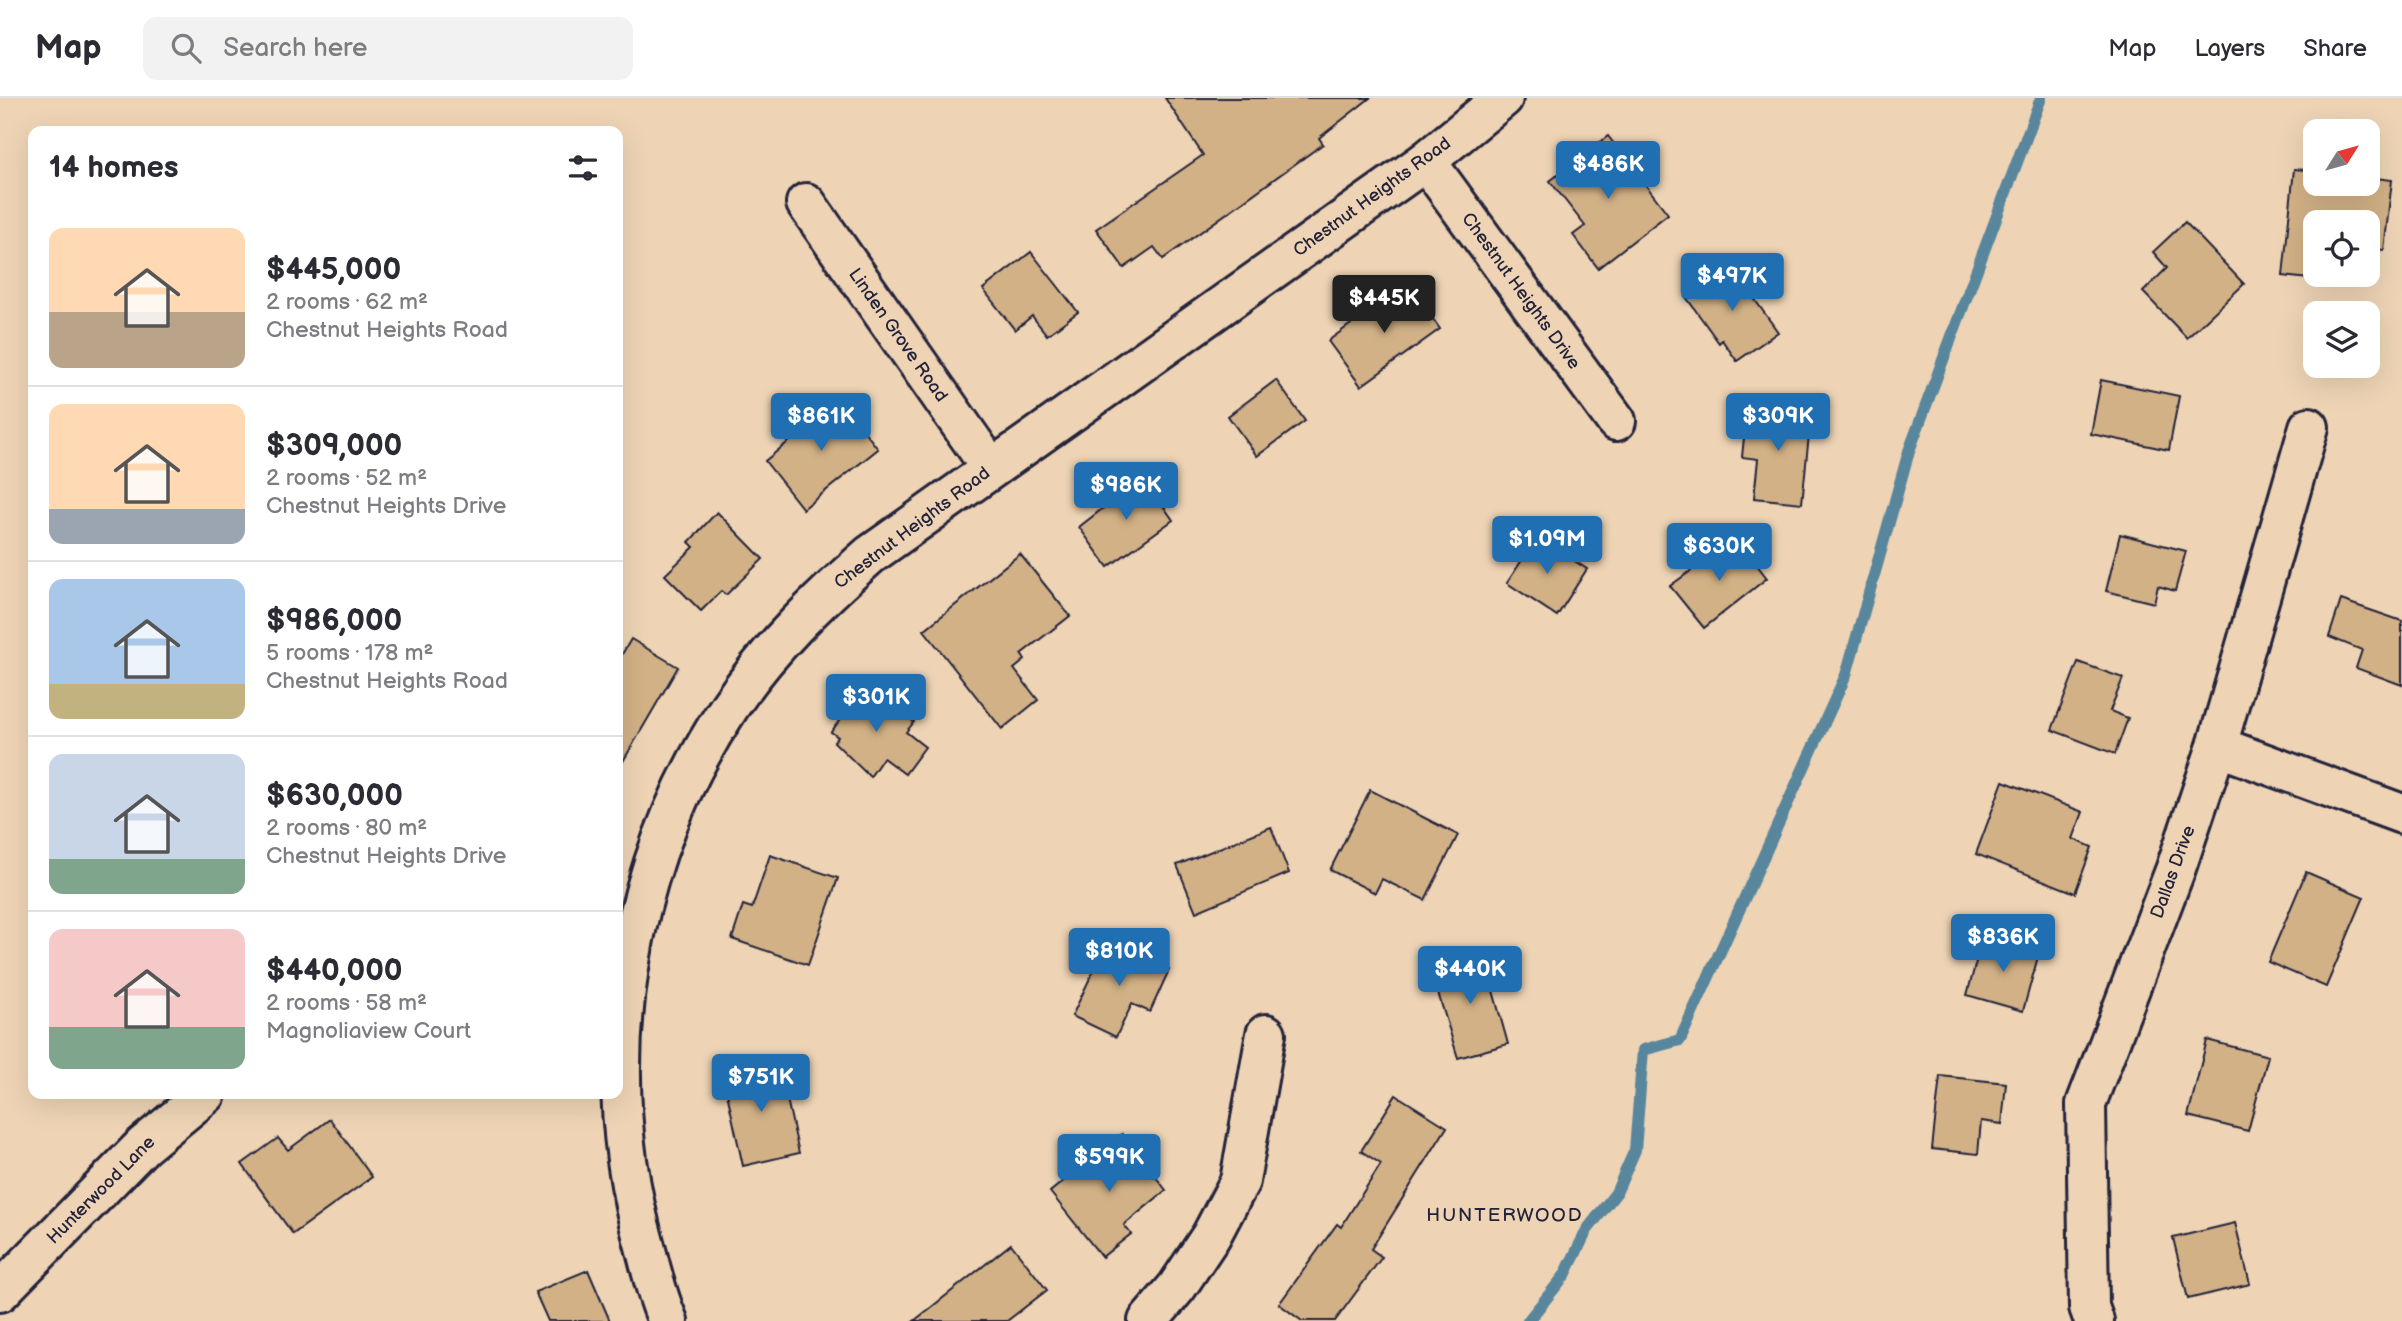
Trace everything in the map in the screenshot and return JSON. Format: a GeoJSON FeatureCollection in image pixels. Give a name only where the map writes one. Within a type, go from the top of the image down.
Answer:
{"type":"FeatureCollection","features":[{"type":"Feature","properties":{"kind":"street","name":"Chestnut Heights Road"},"geometry":{"type":"LineString","coordinates":[[623,980],[657,854],[694,767],[730,706],[768,656],[815,603],[870,555],[1426,161],[1503,98]]}},
{"type":"Feature","properties":{"kind":"street","name":"Chestnut Heights Drive"},"geometry":{"type":"LineString","coordinates":[[1426,161],[1616,421]]}},
{"type":"Feature","properties":{"kind":"street","name":"Linden Grove Road"},"geometry":{"type":"LineString","coordinates":[[806,203],[991,468]]}},
{"type":"Feature","properties":{"kind":"street","name":"Dallas Drive"},"geometry":{"type":"LineString","coordinates":[[2094,1321],[2090,1307],[2086,1104],[2176,868],[2217,746],[2309,427]]}},
{"type":"Feature","properties":{"kind":"street"},"geometry":{"type":"LineString","coordinates":[[2217,746],[2402,814]]}},
{"type":"Feature","properties":{"kind":"street"},"geometry":{"type":"LineString","coordinates":[[1148,1321],[1177,1286],[1212,1236],[1240,1181],[1266,1034]]}},
{"type":"Feature","properties":{"kind":"street","name":"Hunterwood Lane"},"geometry":{"type":"LineString","coordinates":[[0,1292],[143,1146],[200,1099]]}},
{"type":"Feature","properties":{"kind":"street","name":"Chestnut Heights Road"},"geometry":{"type":"LineString","coordinates":[[622,1099],[624,1140],[634,1209],[668,1321]]}},
{"type":"Feature","properties":{"kind":"building"},"geometry":{"type":"Polygon","coordinates":[[[1165,98],[1370,98],[1319,138],[1323,144],[1163,259],[1154,247],[1124,268],[1096,229],[1203,155],[1165,98]]]}},
{"type":"Feature","properties":{"kind":"building"},"geometry":{"type":"Polygon","coordinates":[[[1608,136],[1668,214],[1598,268],[1573,235],[1585,226],[1550,181],[1608,136]]]}},
{"type":"Feature","properties":{"kind":"building"},"geometry":{"type":"Polygon","coordinates":[[[2294,169],[2303,170],[2303,196],[2380,196],[2380,178],[2392,180],[2384,250],[2380,250],[2380,210],[2303,210],[2303,278],[2283,276],[2294,169]]]}},
{"type":"Feature","properties":{"kind":"building"},"geometry":{"type":"Polygon","coordinates":[[[2185,222],[2244,284],[2187,338],[2143,292],[2167,268],[2153,252],[2185,222]]]}},
{"type":"Feature","properties":{"kind":"building"},"geometry":{"type":"Polygon","coordinates":[[[1031,252],[1078,312],[1047,335],[1032,316],[1015,330],[983,289],[1031,252]]]}},
{"type":"Feature","properties":{"kind":"building"},"geometry":{"type":"Polygon","coordinates":[[[1730,265],[1778,332],[1737,361],[1722,340],[1719,343],[1686,297],[1730,265]]]}},
{"type":"Feature","properties":{"kind":"building"},"geometry":{"type":"Polygon","coordinates":[[[1407,283],[1440,329],[1361,386],[1328,341],[1407,283]]]}},
{"type":"Feature","properties":{"kind":"building"},"geometry":{"type":"Polygon","coordinates":[[[1276,380],[1305,421],[1257,456],[1228,416],[1276,380]]]}},
{"type":"Feature","properties":{"kind":"building"},"geometry":{"type":"Polygon","coordinates":[[[2101,380],[2179,396],[2169,450],[2091,434],[2101,380]]]}},
{"type":"Feature","properties":{"kind":"building"},"geometry":{"type":"Polygon","coordinates":[[[837,396],[878,449],[803,509],[765,461],[793,438],[790,434],[837,396]]]}},
{"type":"Feature","properties":{"kind":"building"},"geometry":{"type":"Polygon","coordinates":[[[1747,408],[1811,415],[1802,503],[1754,498],[1758,459],[1742,457],[1747,408]]]}},
{"type":"Feature","properties":{"kind":"building"},"geometry":{"type":"Polygon","coordinates":[[[1143,477],[1173,520],[1108,567],[1079,527],[1143,477]]]}},
{"type":"Feature","properties":{"kind":"building"},"geometry":{"type":"Polygon","coordinates":[[[717,512],[763,559],[726,595],[721,591],[701,611],[665,575],[694,547],[689,542],[717,512]]]}},
{"type":"Feature","properties":{"kind":"building"},"geometry":{"type":"Polygon","coordinates":[[[2120,534],[2186,551],[2175,591],[2158,586],[2154,603],[2106,591],[2120,534]]]}},
{"type":"Feature","properties":{"kind":"building"},"geometry":{"type":"Polygon","coordinates":[[[1537,537],[1587,569],[1557,616],[1507,583],[1537,537]]]}},
{"type":"Feature","properties":{"kind":"building"},"geometry":{"type":"Polygon","coordinates":[[[1736,538],[1767,578],[1704,628],[1670,586],[1736,538]]]}},
{"type":"Feature","properties":{"kind":"building"},"geometry":{"type":"Polygon","coordinates":[[[1020,554],[1070,616],[1021,654],[1025,660],[1014,669],[1038,700],[1002,729],[924,630],[1020,554]]]}},
{"type":"Feature","properties":{"kind":"building"},"geometry":{"type":"Polygon","coordinates":[[[2341,600],[2402,621],[2402,685],[2356,668],[2362,650],[2329,637],[2341,600]]]}},
{"type":"Feature","properties":{"kind":"building"},"geometry":{"type":"Polygon","coordinates":[[[631,639],[678,667],[623,761],[623,653],[631,639]]]}},
{"type":"Feature","properties":{"kind":"building"},"geometry":{"type":"Polygon","coordinates":[[[2078,662],[2123,678],[2110,711],[2128,718],[2115,754],[2052,730],[2078,662]]]}},
{"type":"Feature","properties":{"kind":"building"},"geometry":{"type":"Polygon","coordinates":[[[865,686],[914,722],[906,732],[925,747],[905,774],[883,758],[870,777],[834,742],[838,737],[831,732],[865,686]]]}},
{"type":"Feature","properties":{"kind":"building"},"geometry":{"type":"Polygon","coordinates":[[[2003,781],[2083,812],[2073,839],[2092,847],[2075,893],[1976,854],[2003,781]]]}},
{"type":"Feature","properties":{"kind":"building"},"geometry":{"type":"Polygon","coordinates":[[[1370,790],[1458,835],[1425,900],[1382,879],[1375,893],[1330,870],[1370,790]]]}},
{"type":"Feature","properties":{"kind":"building"},"geometry":{"type":"Polygon","coordinates":[[[1271,827],[1289,873],[1196,912],[1177,865],[1271,827]]]}},
{"type":"Feature","properties":{"kind":"building"},"geometry":{"type":"Polygon","coordinates":[[[770,855],[838,878],[808,965],[732,939],[743,905],[752,908],[770,855]]]}},
{"type":"Feature","properties":{"kind":"building"},"geometry":{"type":"Polygon","coordinates":[[[2306,872],[2364,897],[2326,987],[2268,962],[2306,872]]]}},
{"type":"Feature","properties":{"kind":"building"},"geometry":{"type":"Polygon","coordinates":[[[1983,936],[2039,953],[2023,1011],[1967,995],[1983,936]]]}},
{"type":"Feature","properties":{"kind":"building"},"geometry":{"type":"Polygon","coordinates":[[[1108,940],[1169,970],[1150,1012],[1132,1004],[1116,1037],[1072,1016],[1108,940]]]}},
{"type":"Feature","properties":{"kind":"building"},"geometry":{"type":"Polygon","coordinates":[[[1483,955],[1508,1044],[1458,1058],[1431,970],[1483,955]]]}},
{"type":"Feature","properties":{"kind":"building"},"geometry":{"type":"Polygon","coordinates":[[[2207,1040],[2268,1056],[2248,1131],[2188,1116],[2207,1040]]]}},
{"type":"Feature","properties":{"kind":"building"},"geometry":{"type":"Polygon","coordinates":[[[779,1063],[799,1153],[743,1166],[723,1075],[779,1063]]]}},
{"type":"Feature","properties":{"kind":"building"},"geometry":{"type":"Polygon","coordinates":[[[1940,1076],[2006,1083],[2002,1124],[1981,1121],[1978,1154],[1932,1149],[1940,1076]]]}},
{"type":"Feature","properties":{"kind":"building"},"geometry":{"type":"Polygon","coordinates":[[[1396,1095],[1447,1127],[1371,1249],[1382,1257],[1335,1321],[1302,1321],[1279,1304],[1337,1224],[1341,1227],[1381,1164],[1361,1151],[1396,1095]]]}},
{"type":"Feature","properties":{"kind":"building"},"geometry":{"type":"Polygon","coordinates":[[[330,1119],[372,1177],[293,1234],[242,1164],[278,1138],[288,1150],[330,1119]]]}},
{"type":"Feature","properties":{"kind":"building"},"geometry":{"type":"Polygon","coordinates":[[[1122,1134],[1166,1190],[1124,1225],[1131,1234],[1102,1257],[1050,1192],[1122,1134]]]}},
{"type":"Feature","properties":{"kind":"building"},"geometry":{"type":"Polygon","coordinates":[[[2235,1223],[2250,1284],[2188,1299],[2173,1238],[2235,1223]]]}},
{"type":"Feature","properties":{"kind":"building"},"geometry":{"type":"Polygon","coordinates":[[[1011,1244],[1047,1290],[1007,1321],[914,1321],[1011,1244]]]}},
{"type":"Feature","properties":{"kind":"building"},"geometry":{"type":"Polygon","coordinates":[[[588,1270],[610,1321],[548,1321],[535,1292],[588,1270]]]}},
{"type":"Feature","properties":{"kind":"waterway"},"geometry":{"type":"LineString","coordinates":[[1528,1321],[1565,1275],[1587,1230],[1616,1193],[1635,1150],[1643,1050],[1680,1040],[1846,675],[1909,451],[2041,98]]}},
{"type":"Feature","properties":{"kind":"district","name":"HUNTERWOOD"},"geometry":{"type":"Point","coordinates":[1505,1215]}}]}
